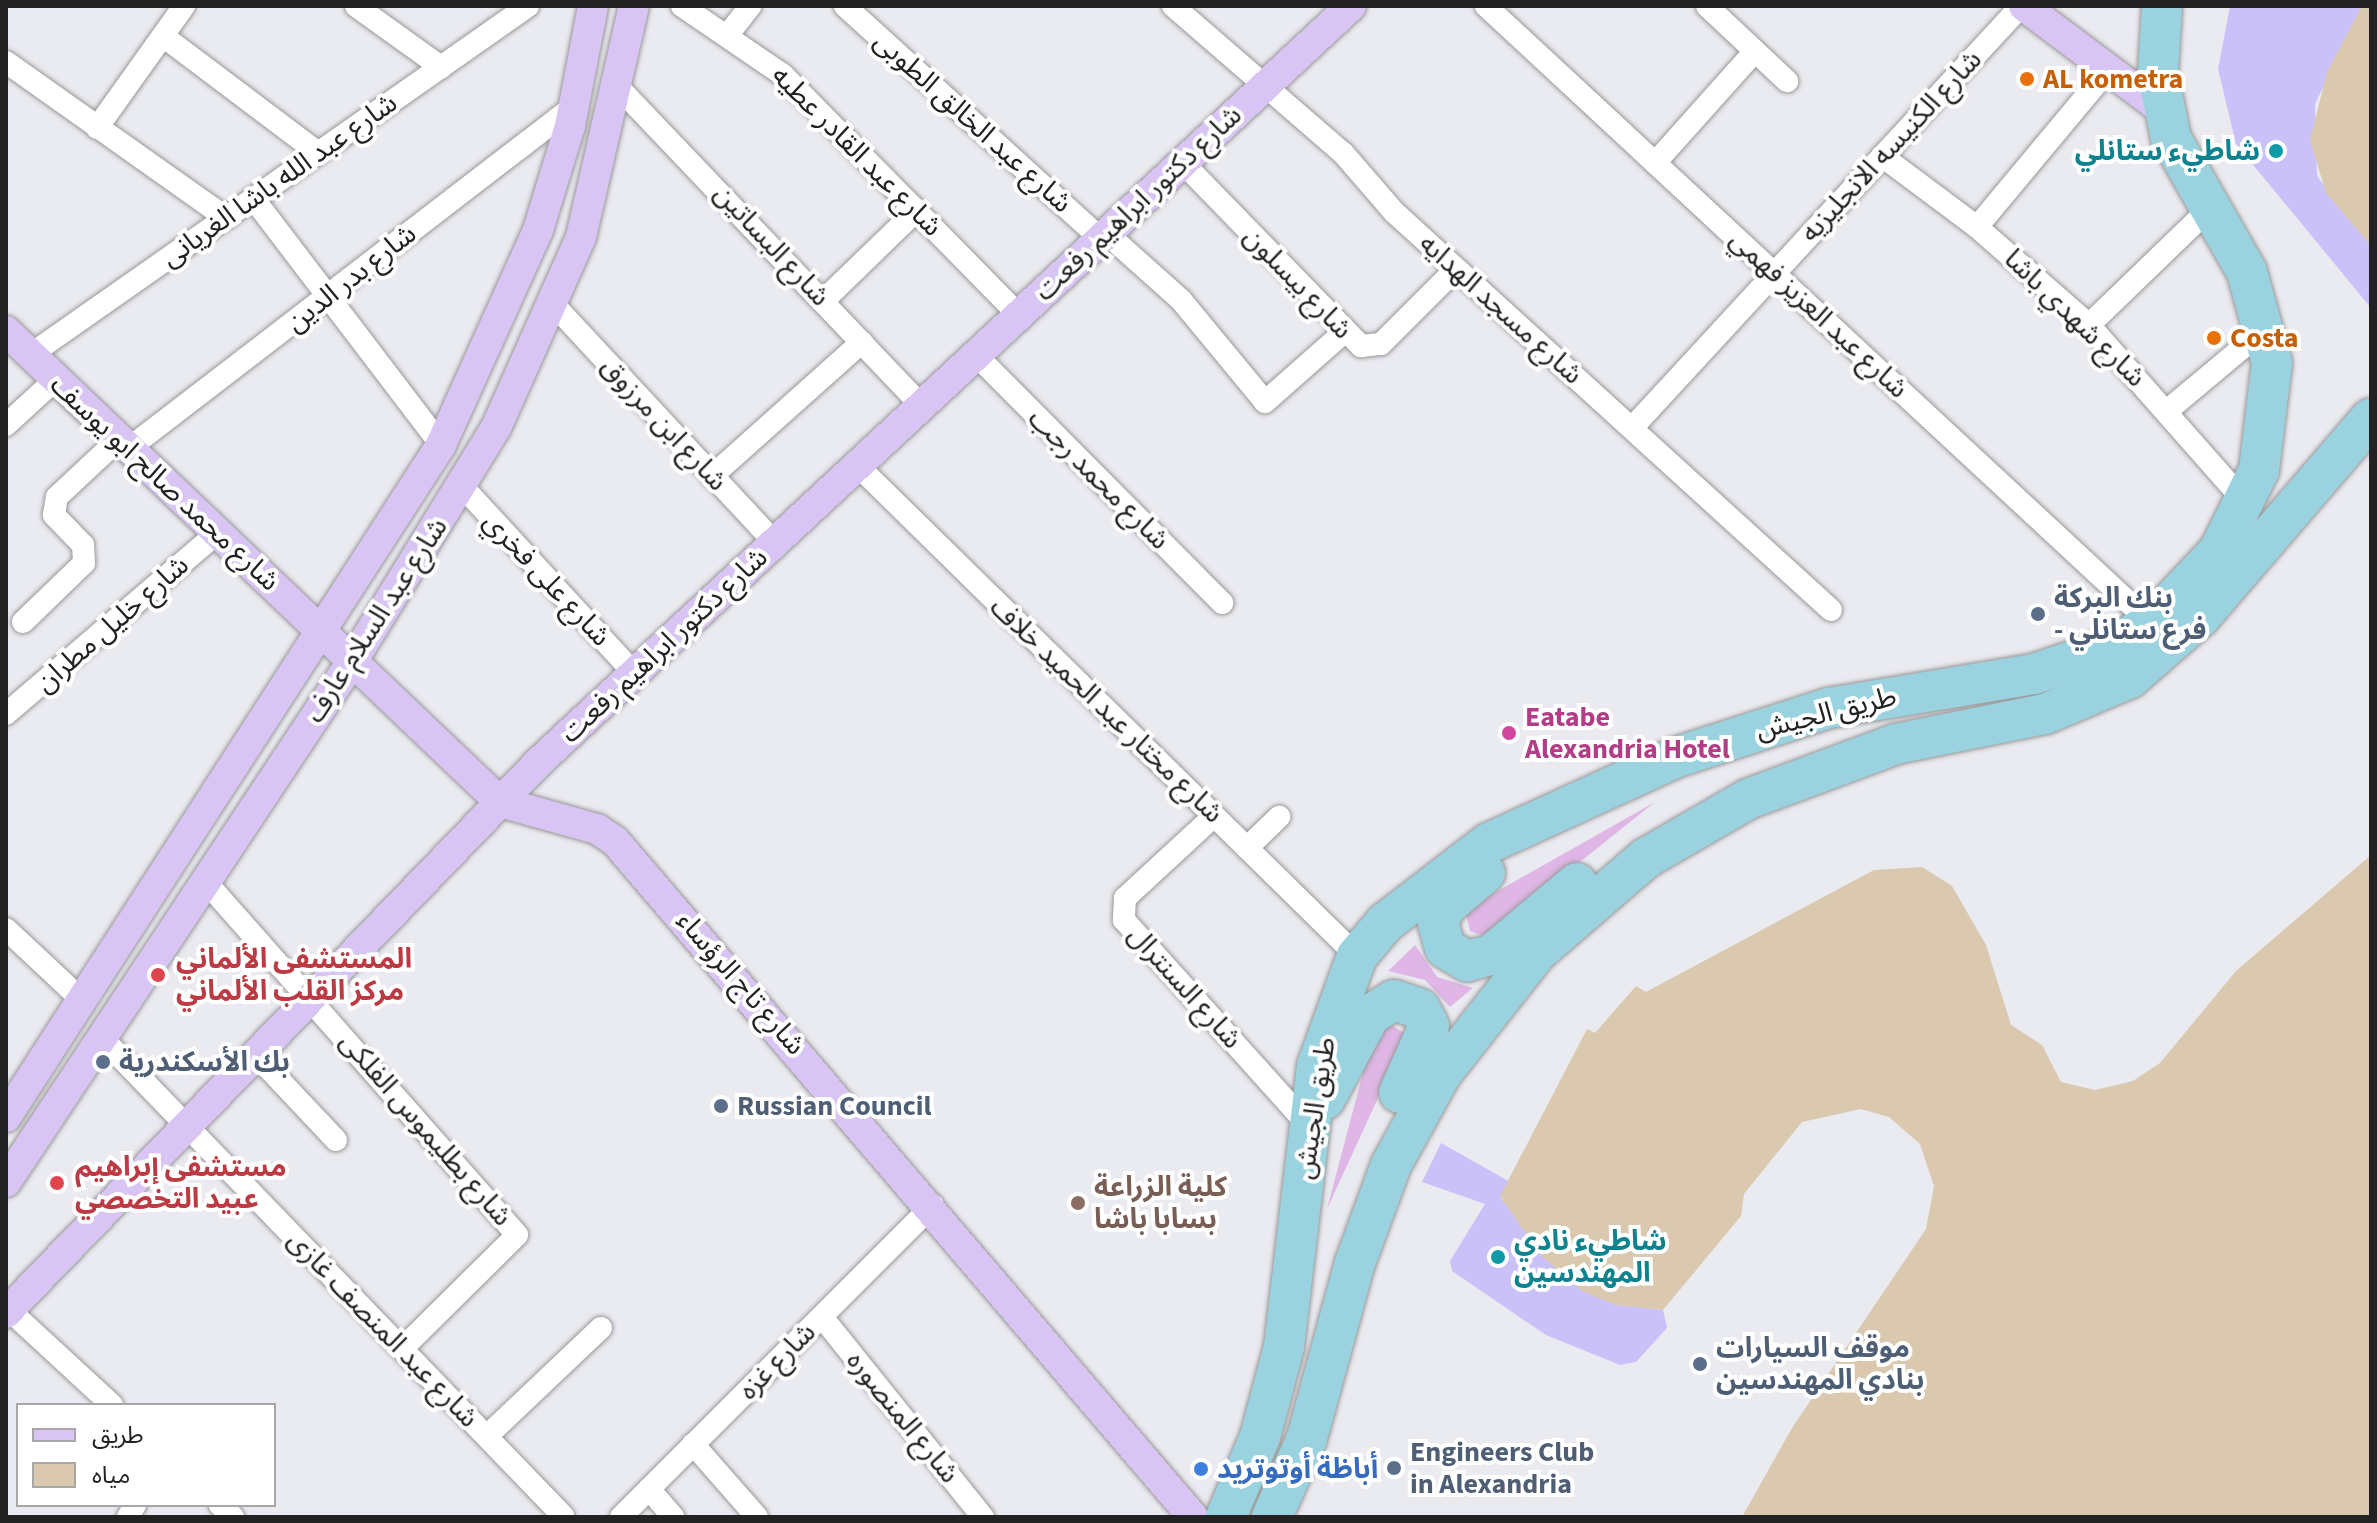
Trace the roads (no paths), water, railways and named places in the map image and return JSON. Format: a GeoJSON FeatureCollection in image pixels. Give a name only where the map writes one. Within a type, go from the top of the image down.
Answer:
{"type":"FeatureCollection","features":[{"type":"Feature","properties":{"kind":"highway","name":"طريق الجيش"},"geometry":{"type":"LineString","coordinates":[[1226,1517],[1260,1437],[1284,1347],[1317,1066],[1357,956],[1418,894],[1532,819],[1774,724],[1884,696],[2034,674],[2108,649],[2151,623],[2219,551],[2246,503],[2270,423],[2266,328],[2247,272],[2181,164],[2164,111],[2162,6]]}},
{"type":"Feature","properties":{"kind":"highway","name":"طريق الجيش"},"geometry":{"type":"LineString","coordinates":[[1272,1517],[1307,1438],[1373,1206],[1441,1074],[1502,990],[1575,915],[1679,837],[1845,759],[2045,714],[2130,678],[2221,594],[2371,418]]}},
{"type":"Feature","properties":{"kind":"highway"},"geometry":{"type":"LineString","coordinates":[[1532,819],[1441,915],[1440,940],[1458,959],[1484,959],[1571,887],[1679,837]]}},
{"type":"Feature","properties":{"kind":"highway"},"geometry":{"type":"LineString","coordinates":[[1308,1125],[1376,1007],[1394,1000],[1420,1009],[1429,1036],[1390,1115],[1373,1206]]}},
{"type":"Feature","properties":{"kind":"street"},"geometry":{"type":"LineString","coordinates":[[97,128],[184,6]]}},
{"type":"Feature","properties":{"kind":"street"},"geometry":{"type":"LineString","coordinates":[[356,6],[441,67]]}},
{"type":"Feature","properties":{"kind":"street","name":"شارع عبد الله باشا الغريانى"},"geometry":{"type":"LineString","coordinates":[[30,355],[528,6]]}},
{"type":"Feature","properties":{"kind":"street","name":"شارع عبد السلام عارف"},"geometry":{"type":"LineString","coordinates":[[6,1117],[325,633],[441,445],[523,268],[574,106],[593,6]]}},
{"type":"Feature","properties":{"kind":"street","name":"شارع عبد السلام عارف"},"geometry":{"type":"LineString","coordinates":[[6,1182],[353,660],[462,486],[555,306],[620,89],[634,6]]}},
{"type":"Feature","properties":{"kind":"street","name":"شارع عبد القادر عطيه"},"geometry":{"type":"LineString","coordinates":[[682,6],[730,32],[783,75],[1018,314]]}},
{"type":"Feature","properties":{"kind":"street"},"geometry":{"type":"LineString","coordinates":[[730,32],[750,6]]}},
{"type":"Feature","properties":{"kind":"street","name":"شارع عبد الخالق الطوبى"},"geometry":{"type":"LineString","coordinates":[[845,6],[1103,236],[1181,300],[1265,402],[1344,332]]}},
{"type":"Feature","properties":{"kind":"street","name":"شارع مسجد الهدايه"},"geometry":{"type":"LineString","coordinates":[[1173,6],[1262,89],[1343,153],[1455,270],[1831,610]]}},
{"type":"Feature","properties":{"kind":"street","name":"شارع دكتور ابراهيم رفعت"},"geometry":{"type":"LineString","coordinates":[[7,1312],[184,1122],[310,993],[633,672],[1351,6]]}},
{"type":"Feature","properties":{"kind":"street","name":"شارع عبد العزيز فهمي"},"geometry":{"type":"LineString","coordinates":[[1486,6],[2151,623]]}},
{"type":"Feature","properties":{"kind":"street"},"geometry":{"type":"LineString","coordinates":[[1707,6],[1787,81]]}},
{"type":"Feature","properties":{"kind":"street"},"geometry":{"type":"LineString","coordinates":[[2022,6],[2164,111]]}},
{"type":"Feature","properties":{"kind":"street","name":"شارع الكنيسه الانجليزيه"},"geometry":{"type":"LineString","coordinates":[[1632,428],[2022,6]]}},
{"type":"Feature","properties":{"kind":"street"},"geometry":{"type":"LineString","coordinates":[[163,36],[318,153]]}},
{"type":"Feature","properties":{"kind":"street"},"geometry":{"type":"LineString","coordinates":[[1655,163],[1755,51]]}},
{"type":"Feature","properties":{"kind":"street"},"geometry":{"type":"LineString","coordinates":[[6,62],[226,218]]}},
{"type":"Feature","properties":{"kind":"street"},"geometry":{"type":"LineString","coordinates":[[1977,227],[2107,71]]}},
{"type":"Feature","properties":{"kind":"street","name":"شارع البساتين"},"geometry":{"type":"LineString","coordinates":[[620,89],[921,405]]}},
{"type":"Feature","properties":{"kind":"street","name":"شارع بدر الدين"},"geometry":{"type":"LineString","coordinates":[[23,622],[86,557],[57,520],[54,502],[123,444],[327,296],[574,106]]}},
{"type":"Feature","properties":{"kind":"street","name":"شارع شهدي باشا"},"geometry":{"type":"LineString","coordinates":[[1882,156],[1977,227],[2089,325],[2168,410],[2246,503]]}},
{"type":"Feature","properties":{"kind":"street","name":"شارع بيسلون"},"geometry":{"type":"LineString","coordinates":[[1182,162],[1344,332],[1361,346],[1376,347],[1455,270]]}},
{"type":"Feature","properties":{"kind":"street"},"geometry":{"type":"LineString","coordinates":[[253,198],[441,445]]}},
{"type":"Feature","properties":{"kind":"street"},"geometry":{"type":"LineString","coordinates":[[2089,325],[2209,209]]}},
{"type":"Feature","properties":{"kind":"street"},"geometry":{"type":"LineString","coordinates":[[823,301],[917,210]]}},
{"type":"Feature","properties":{"kind":"street","name":"شارع ابن مرزوق"},"geometry":{"type":"LineString","coordinates":[[555,306],[774,542]]}},
{"type":"Feature","properties":{"kind":"street"},"geometry":{"type":"LineString","coordinates":[[2168,410],[2266,328]]}},
{"type":"Feature","properties":{"kind":"street","name":"شارع محمد صالح ابو يوسف"},"geometry":{"type":"LineString","coordinates":[[6,331],[325,633]]}},
{"type":"Feature","properties":{"kind":"street"},"geometry":{"type":"LineString","coordinates":[[712,476],[862,342]]}},
{"type":"Feature","properties":{"kind":"street","name":"شارع محمد رجب"},"geometry":{"type":"LineString","coordinates":[[975,354],[1222,603]]}},
{"type":"Feature","properties":{"kind":"street"},"geometry":{"type":"LineString","coordinates":[[6,425],[55,380]]}},
{"type":"Feature","properties":{"kind":"street","name":"شارع مختار عبد الحميد خلاف"},"geometry":{"type":"LineString","coordinates":[[856,464],[1357,956]]}},
{"type":"Feature","properties":{"kind":"street","name":"شارع على فخري"},"geometry":{"type":"LineString","coordinates":[[462,486],[633,672]]}},
{"type":"Feature","properties":{"kind":"street","name":"شارع خليل مطران"},"geometry":{"type":"LineString","coordinates":[[6,714],[217,533]]}},
{"type":"Feature","properties":{"kind":"street","name":"شارع تاج الرؤساء"},"geometry":{"type":"LineString","coordinates":[[325,633],[500,802],[597,829],[615,841],[933,1205],[1193,1517]]}},
{"type":"Feature","properties":{"kind":"street","name":"شارع السنترال"},"geometry":{"type":"LineString","coordinates":[[1214,816],[1125,898],[1124,920],[1308,1125]]}},
{"type":"Feature","properties":{"kind":"street"},"geometry":{"type":"LineString","coordinates":[[1247,848],[1279,817]]}},
{"type":"Feature","properties":{"kind":"street","name":"شارع بطليموس الفلكى"},"geometry":{"type":"LineString","coordinates":[[206,882],[310,993],[517,1235],[402,1349]]}},
{"type":"Feature","properties":{"kind":"street"},"geometry":{"type":"LineString","coordinates":[[6,929],[83,1001]]}},
{"type":"Feature","properties":{"kind":"street","name":"شارع عبد المنصف غازى"},"geometry":{"type":"LineString","coordinates":[[102,1038],[564,1517]]}},
{"type":"Feature","properties":{"kind":"street"},"geometry":{"type":"LineString","coordinates":[[253,1052],[336,1140]]}},
{"type":"Feature","properties":{"kind":"street","name":"شارع غزه"},"geometry":{"type":"LineString","coordinates":[[621,1517],[933,1205]]}},
{"type":"Feature","properties":{"kind":"street"},"geometry":{"type":"LineString","coordinates":[[7,1312],[110,1403]]}},
{"type":"Feature","properties":{"kind":"street","name":"شارع المنصوره"},"geometry":{"type":"LineString","coordinates":[[822,1317],[983,1517]]}},
{"type":"Feature","properties":{"kind":"street"},"geometry":{"type":"LineString","coordinates":[[487,1436],[601,1328]]}},
{"type":"Feature","properties":{"kind":"street"},"geometry":{"type":"LineString","coordinates":[[693,1444],[757,1517]]}},
{"type":"Feature","properties":{"kind":"street"},"geometry":{"type":"LineString","coordinates":[[649,1489],[673,1517]]}},
{"type":"Feature","properties":{"kind":"water"},"geometry":{"type":"Polygon","coordinates":[[[2362,6],[2371,6],[2371,246],[2326,193],[2310,140],[2327,72],[2362,6]]]}},
{"type":"Feature","properties":{"kind":"water"},"geometry":{"type":"Polygon","coordinates":[[[2371,855],[2371,1517],[1742,1517],[1792,1428],[1926,1229],[1934,1186],[1920,1144],[1889,1117],[1861,1109],[1802,1122],[1744,1194],[1741,1216],[1663,1310],[1616,1305],[1580,1290],[1540,1254],[1500,1196],[1587,1029],[1595,1033],[1636,986],[1646,992],[1874,870],[1922,867],[1952,886],[1986,945],[2011,1025],[2042,1045],[2061,1082],[2095,1090],[2133,1081],[2160,1063],[2236,971],[2371,855]]]}},
{"type":"Feature","properties":{"kind":"place","name":"AL kometra"},"geometry":{"type":"Point","coordinates":[2027,79]}},
{"type":"Feature","properties":{"kind":"place","name":"شاطيء ستانلي"},"geometry":{"type":"Point","coordinates":[2276,151]}},
{"type":"Feature","properties":{"kind":"place","name":"Costa"},"geometry":{"type":"Point","coordinates":[2214,338]}},
{"type":"Feature","properties":{"kind":"place","name":"بنك البركة - فرع ستانلي"},"geometry":{"type":"Point","coordinates":[2038,614]}},
{"type":"Feature","properties":{"kind":"place","name":"Eatabe Alexandria Hotel"},"geometry":{"type":"Point","coordinates":[1509,733]}},
{"type":"Feature","properties":{"kind":"place","name":"المستشفى الألماني مركز القلب الألماني"},"geometry":{"type":"Point","coordinates":[158,975]}},
{"type":"Feature","properties":{"kind":"place","name":"بك الأسكندرية"},"geometry":{"type":"Point","coordinates":[103,1062]}},
{"type":"Feature","properties":{"kind":"place","name":"Russian Council"},"geometry":{"type":"Point","coordinates":[721,1106]}},
{"type":"Feature","properties":{"kind":"place","name":"مستشفى إبراهيم عبيد التخصصي"},"geometry":{"type":"Point","coordinates":[57,1183]}},
{"type":"Feature","properties":{"kind":"place","name":"كلية الزراعة بسابا باشا"},"geometry":{"type":"Point","coordinates":[1078,1203]}},
{"type":"Feature","properties":{"kind":"place","name":"شاطيء نادي المهندسين"},"geometry":{"type":"Point","coordinates":[1498,1257]}},
{"type":"Feature","properties":{"kind":"place","name":"موقف السيارات بنادي المهندسين"},"geometry":{"type":"Point","coordinates":[1700,1364]}},
{"type":"Feature","properties":{"kind":"place","name":"Engineers Club in Alexandria"},"geometry":{"type":"Point","coordinates":[1394,1468]}},
{"type":"Feature","properties":{"kind":"place","name":"أباظة أوتوتريد"},"geometry":{"type":"Point","coordinates":[1201,1469]}}]}
